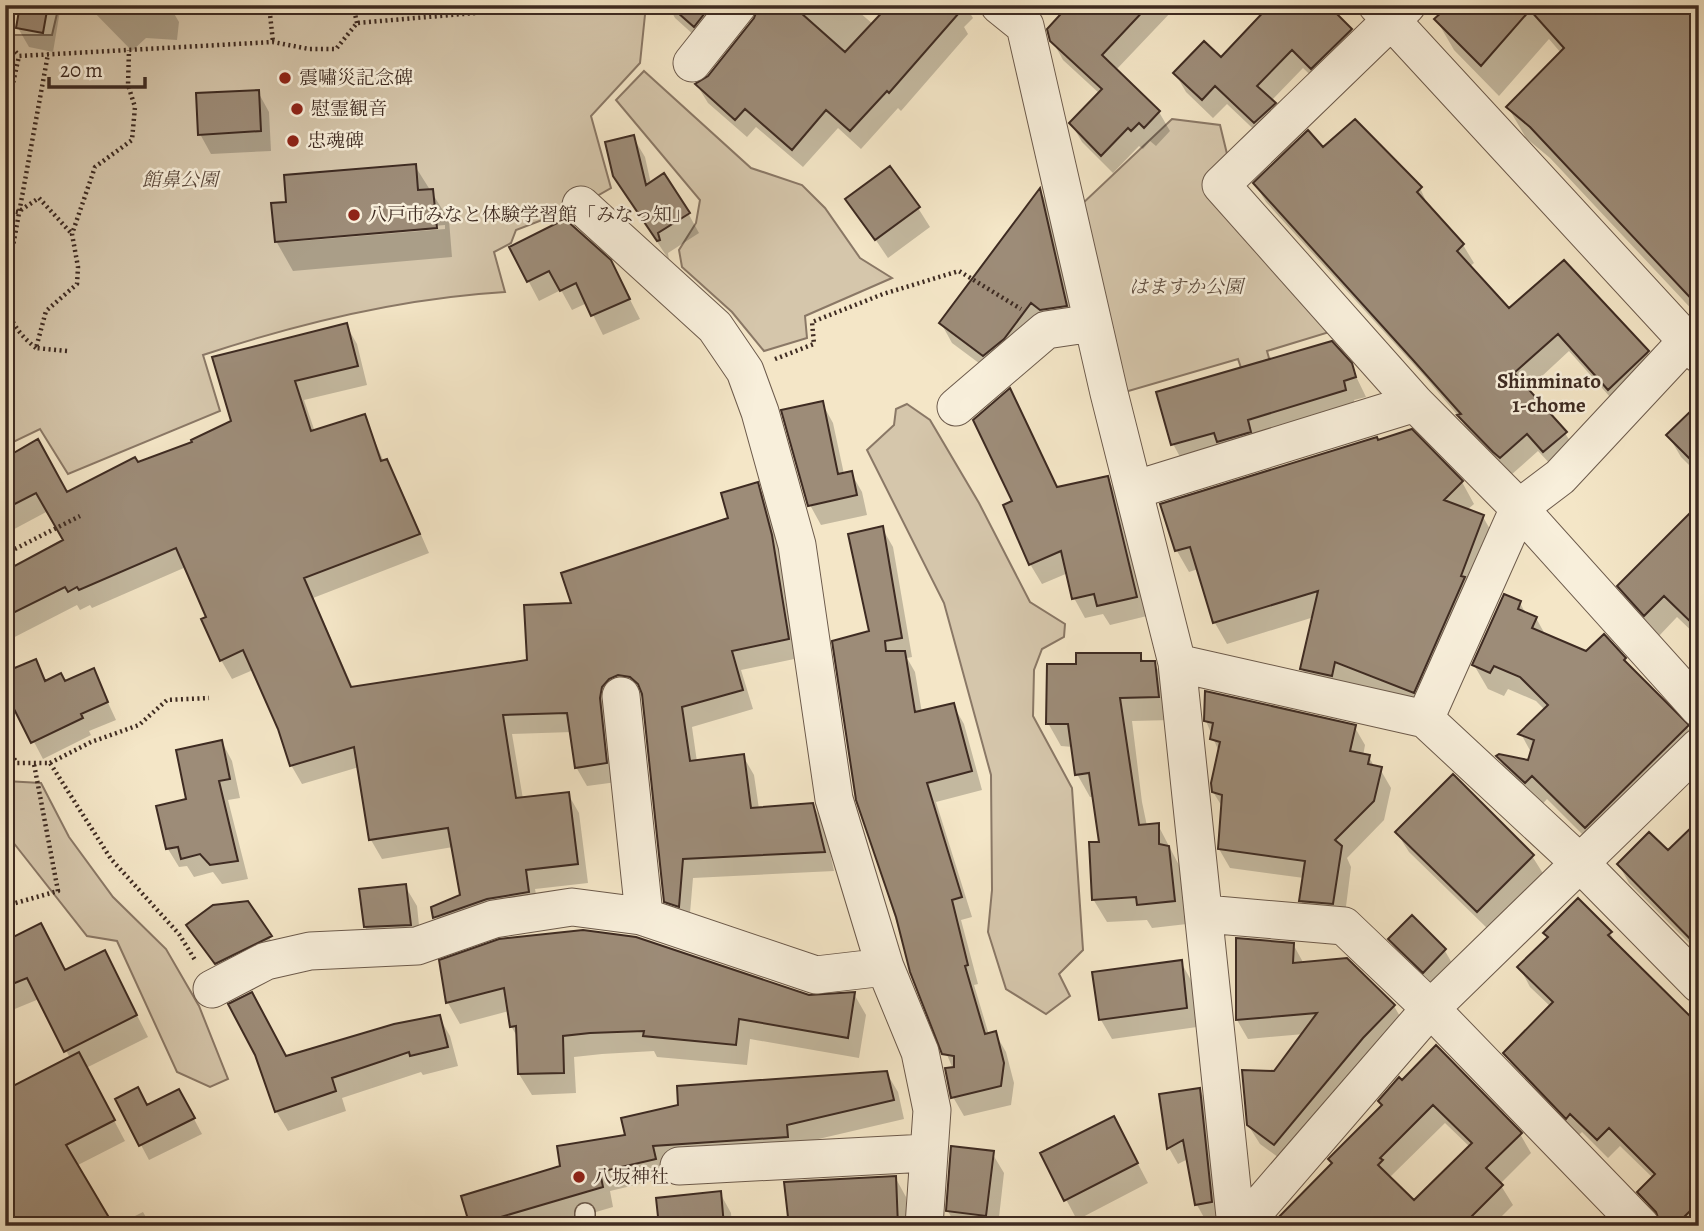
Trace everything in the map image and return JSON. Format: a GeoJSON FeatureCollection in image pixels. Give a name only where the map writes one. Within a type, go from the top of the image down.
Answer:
{"type":"FeatureCollection","features":[{"type":"Feature","properties":{"kind":"street"},"geometry":{"type":"LineString","coordinates":[[692,63],[738,5]]}},
{"type":"Feature","properties":{"kind":"street"},"geometry":{"type":"LineString","coordinates":[[1425,719],[1519,508],[1560,477],[1692,348],[1391,10],[1221,185],[1415,403],[1519,508],[1699,708]]}},
{"type":"Feature","properties":{"kind":"street"},"geometry":{"type":"LineString","coordinates":[[1023,12],[1093,323],[1177,663],[1236,1226]]}},
{"type":"Feature","properties":{"kind":"street"},"geometry":{"type":"LineString","coordinates":[[581,205],[715,327],[745,371],[760,412],[797,545],[834,799],[885,967],[920,1052],[932,1110],[924,1226]]}},
{"type":"Feature","properties":{"kind":"street"},"geometry":{"type":"LineString","coordinates":[[956,407],[1046,330],[1093,323]]}},
{"type":"Feature","properties":{"kind":"street"},"geometry":{"type":"LineString","coordinates":[[1134,490],[1415,403]]}},
{"type":"Feature","properties":{"kind":"street"},"geometry":{"type":"LineString","coordinates":[[1177,663],[1425,719],[1581,864],[1699,984]]}},
{"type":"Feature","properties":{"kind":"street"},"geometry":{"type":"LineString","coordinates":[[621,696],[643,905],[641,916]]}},
{"type":"Feature","properties":{"kind":"street"},"geometry":{"type":"LineString","coordinates":[[1242,1226],[1431,1009],[1699,747]]}},
{"type":"Feature","properties":{"kind":"street"},"geometry":{"type":"LineString","coordinates":[[212,989],[265,961],[310,951],[417,946],[495,919],[572,907],[641,916],[816,975],[885,967]]}},
{"type":"Feature","properties":{"kind":"street"},"geometry":{"type":"LineString","coordinates":[[1205,914],[1345,926],[1431,1009],[1641,1226]]}},
{"type":"Feature","properties":{"kind":"street"},"geometry":{"type":"LineString","coordinates":[[679,1166],[927,1153]]}},
{"type":"Feature","properties":{"kind":"path"},"geometry":{"type":"LineString","coordinates":[[269,5],[272,42]]}},
{"type":"Feature","properties":{"kind":"path"},"geometry":{"type":"LineString","coordinates":[[353,5],[357,23]]}},
{"type":"Feature","properties":{"kind":"path"},"geometry":{"type":"LineString","coordinates":[[19,56],[272,42],[309,49],[336,49],[357,23],[522,9],[522,5]]}},
{"type":"Feature","properties":{"kind":"path"},"geometry":{"type":"LineString","coordinates":[[5,39],[19,56]]}},
{"type":"Feature","properties":{"kind":"path"},"geometry":{"type":"LineString","coordinates":[[36,348],[46,311],[77,284],[78,267],[72,234],[95,167],[132,140],[135,107],[128,85],[129,50]]}},
{"type":"Feature","properties":{"kind":"path"},"geometry":{"type":"LineString","coordinates":[[48,54],[5,290],[7,313],[19,334],[36,348],[66,351]]}},
{"type":"Feature","properties":{"kind":"path"},"geometry":{"type":"LineString","coordinates":[[5,120],[19,56]]}},
{"type":"Feature","properties":{"kind":"path"},"geometry":{"type":"LineString","coordinates":[[5,210],[18,212],[39,198],[72,234]]}},
{"type":"Feature","properties":{"kind":"path"},"geometry":{"type":"LineString","coordinates":[[745,371],[814,344],[812,322],[883,294],[959,271],[1028,314],[1046,330]]}},
{"type":"Feature","properties":{"kind":"path"},"geometry":{"type":"LineString","coordinates":[[5,554],[79,516]]}},
{"type":"Feature","properties":{"kind":"path"},"geometry":{"type":"LineString","coordinates":[[5,745],[17,763],[50,763],[91,742],[139,725],[167,701],[209,698]]}},
{"type":"Feature","properties":{"kind":"path"},"geometry":{"type":"LineString","coordinates":[[50,763],[111,859],[179,934],[212,989]]}},
{"type":"Feature","properties":{"kind":"path"},"geometry":{"type":"LineString","coordinates":[[5,906],[58,891],[34,764]]}},
{"type":"Feature","properties":{"kind":"green space","name":"館鼻公園"},"geometry":{"type":"Polygon","coordinates":[[[5,5],[11,35],[52,35],[59,5],[646,5],[640,63],[591,116],[611,188],[581,205],[516,230],[511,243],[494,252],[505,292],[390,306],[277,332],[203,355],[220,411],[68,474],[40,429],[5,446],[5,5]]]}},
{"type":"Feature","properties":{"kind":"green space"},"geometry":{"type":"Polygon","coordinates":[[[644,71],[751,168],[802,185],[825,208],[860,258],[892,278],[805,316],[807,338],[764,351],[732,312],[682,267],[679,250],[696,223],[700,200],[616,100],[644,71]]]}},
{"type":"Feature","properties":{"kind":"green space","name":"はますか公園"},"geometry":{"type":"Polygon","coordinates":[[[1172,119],[1220,125],[1228,158],[1336,330],[1267,351],[1279,394],[1252,400],[1238,359],[1125,392],[1082,204],[1172,119]]]}},
{"type":"Feature","properties":{"kind":"green space"},"geometry":{"type":"Polygon","coordinates":[[[907,404],[930,420],[979,503],[1030,602],[1065,624],[1064,637],[1042,649],[1034,670],[1033,716],[1072,788],[1083,950],[1059,974],[1070,996],[1046,1014],[1006,989],[988,932],[992,890],[991,775],[944,603],[867,450],[894,425],[896,409],[907,404]]]}},
{"type":"Feature","properties":{"kind":"green space"},"geometry":{"type":"Polygon","coordinates":[[[5,781],[41,783],[69,837],[113,897],[166,949],[199,1006],[228,1079],[210,1087],[177,1072],[117,941],[87,936],[5,832],[5,781]]]}},
{"type":"Feature","properties":{"kind":"building"},"geometry":{"type":"Polygon","coordinates":[[[20,5],[48,5],[43,33],[16,28],[20,5]]]}},
{"type":"Feature","properties":{"kind":"building"},"geometry":{"type":"Polygon","coordinates":[[[669,5],[711,5],[694,27],[669,5]]]}},
{"type":"Feature","properties":{"kind":"building"},"geometry":{"type":"Polygon","coordinates":[[[759,5],[792,5],[845,52],[889,5],[966,5],[889,93],[887,91],[850,131],[826,110],[792,150],[745,109],[735,120],[695,84],[708,76],[754,18],[759,5]]]}},
{"type":"Feature","properties":{"kind":"building"},"geometry":{"type":"Polygon","coordinates":[[[1069,5],[1149,5],[1102,55],[1160,111],[1144,128],[1139,123],[1131,131],[1128,128],[1101,156],[1069,123],[1102,89],[1050,41],[1047,29],[1069,5]]]}},
{"type":"Feature","properties":{"kind":"building"},"geometry":{"type":"Polygon","coordinates":[[[1270,5],[1328,5],[1352,29],[1311,69],[1292,50],[1257,86],[1276,103],[1254,123],[1215,86],[1202,100],[1173,73],[1204,41],[1221,57],[1270,5]]]}},
{"type":"Feature","properties":{"kind":"building"},"geometry":{"type":"Polygon","coordinates":[[[1450,5],[1699,5],[1699,307],[1530,127],[1506,107],[1564,48],[1530,10],[1481,66],[1434,19],[1450,5]]]}},
{"type":"Feature","properties":{"kind":"building"},"geometry":{"type":"Polygon","coordinates":[[[259,90],[261,131],[198,135],[196,93],[259,90]]]}},
{"type":"Feature","properties":{"kind":"building"},"geometry":{"type":"Polygon","coordinates":[[[1355,119],[1422,187],[1417,192],[1464,244],[1457,251],[1509,308],[1564,260],[1649,351],[1608,390],[1558,334],[1514,373],[1567,432],[1543,452],[1527,434],[1500,458],[1493,452],[1457,415],[1461,414],[1253,183],[1308,130],[1323,147],[1355,119]]]}},
{"type":"Feature","properties":{"kind":"building"},"geometry":{"type":"Polygon","coordinates":[[[634,135],[646,185],[664,173],[690,213],[658,233],[660,240],[657,241],[613,176],[605,142],[634,135]]]}},
{"type":"Feature","properties":{"kind":"building","name":"八戸市みなと体験学習館「みなっ知」"},"geometry":{"type":"Polygon","coordinates":[[[416,164],[418,190],[433,189],[437,228],[275,242],[271,203],[286,202],[284,175],[416,164]]]}},
{"type":"Feature","properties":{"kind":"building"},"geometry":{"type":"Polygon","coordinates":[[[890,166],[920,207],[875,240],[845,199],[890,166]]]}},
{"type":"Feature","properties":{"kind":"building"},"geometry":{"type":"Polygon","coordinates":[[[1040,188],[1067,306],[1040,310],[1031,303],[1004,339],[983,356],[939,323],[1040,188]]]}},
{"type":"Feature","properties":{"kind":"building"},"geometry":{"type":"Polygon","coordinates":[[[565,219],[611,260],[630,299],[591,316],[576,283],[560,291],[549,271],[527,282],[509,247],[565,219]]]}},
{"type":"Feature","properties":{"kind":"building"},"geometry":{"type":"Polygon","coordinates":[[[347,323],[358,366],[295,381],[311,431],[365,414],[381,461],[387,459],[420,534],[304,578],[351,687],[527,660],[524,605],[571,603],[561,573],[728,518],[721,493],[758,482],[772,535],[789,639],[732,651],[743,690],[682,707],[690,761],[744,754],[751,808],[813,803],[825,852],[683,859],[679,907],[664,902],[642,694],[638,684],[630,677],[618,675],[609,679],[602,687],[600,698],[607,763],[575,768],[567,713],[503,715],[516,798],[569,792],[578,864],[526,870],[529,892],[487,899],[433,918],[431,907],[460,895],[448,828],[369,840],[354,747],[290,766],[278,729],[243,650],[220,661],[201,619],[206,617],[176,548],[79,590],[77,587],[68,592],[65,587],[5,617],[5,571],[63,540],[36,493],[5,509],[5,458],[38,439],[67,492],[135,457],[138,462],[192,442],[191,440],[231,421],[212,357],[347,323]]]}},
{"type":"Feature","properties":{"kind":"building"},"geometry":{"type":"Polygon","coordinates":[[[1332,341],[1352,363],[1356,377],[1344,381],[1346,390],[1248,420],[1251,432],[1217,442],[1214,433],[1171,445],[1156,392],[1332,341]]]}},
{"type":"Feature","properties":{"kind":"building"},"geometry":{"type":"Polygon","coordinates":[[[1010,388],[1057,487],[1108,476],[1137,597],[1097,606],[1094,594],[1072,599],[1061,551],[1029,565],[1003,505],[1012,501],[973,420],[1010,388]]]}},
{"type":"Feature","properties":{"kind":"building"},"geometry":{"type":"Polygon","coordinates":[[[823,401],[838,474],[852,471],[857,495],[808,506],[781,410],[823,401]]]}},
{"type":"Feature","properties":{"kind":"building"},"geometry":{"type":"Polygon","coordinates":[[[1699,403],[1699,468],[1666,435],[1699,403]]]}},
{"type":"Feature","properties":{"kind":"building"},"geometry":{"type":"Polygon","coordinates":[[[1412,429],[1463,481],[1444,500],[1484,515],[1461,576],[1465,577],[1414,693],[1335,662],[1332,676],[1300,669],[1318,591],[1213,623],[1190,547],[1175,551],[1160,504],[1377,437],[1378,440],[1412,429]]]}},
{"type":"Feature","properties":{"kind":"building"},"geometry":{"type":"Polygon","coordinates":[[[1699,504],[1699,630],[1664,596],[1644,616],[1617,586],[1699,504]]]}},
{"type":"Feature","properties":{"kind":"building"},"geometry":{"type":"Polygon","coordinates":[[[883,526],[902,638],[885,641],[886,651],[905,651],[915,712],[954,703],[972,771],[927,783],[962,897],[952,900],[968,965],[965,966],[985,1034],[996,1031],[1004,1063],[1001,1086],[951,1098],[945,1068],[954,1067],[954,1056],[942,1054],[910,972],[896,917],[856,800],[832,641],[869,631],[848,534],[883,526]]]}},
{"type":"Feature","properties":{"kind":"building"},"geometry":{"type":"Polygon","coordinates":[[[1504,594],[1521,601],[1518,609],[1537,617],[1532,628],[1586,651],[1604,634],[1626,658],[1624,660],[1689,725],[1585,828],[1532,776],[1525,783],[1496,756],[1499,754],[1528,760],[1534,740],[1518,734],[1548,705],[1520,677],[1494,666],[1490,673],[1472,665],[1504,594]]]}},
{"type":"Feature","properties":{"kind":"building"},"geometry":{"type":"Polygon","coordinates":[[[1076,653],[1141,653],[1141,661],[1155,661],[1159,697],[1120,698],[1139,825],[1159,823],[1159,844],[1169,846],[1175,901],[1137,905],[1136,897],[1092,900],[1089,842],[1099,842],[1089,773],[1075,775],[1068,724],[1046,724],[1047,664],[1076,664],[1076,653]]]}},
{"type":"Feature","properties":{"kind":"building"},"geometry":{"type":"Polygon","coordinates":[[[36,659],[45,681],[61,673],[65,681],[94,668],[108,702],[81,714],[83,718],[31,743],[5,691],[5,672],[36,659]]]}},
{"type":"Feature","properties":{"kind":"building"},"geometry":{"type":"Polygon","coordinates":[[[1205,691],[1356,725],[1350,751],[1370,755],[1368,764],[1382,767],[1374,801],[1335,840],[1342,846],[1333,904],[1299,901],[1305,861],[1218,849],[1222,795],[1212,792],[1211,783],[1220,742],[1210,739],[1213,723],[1204,721],[1205,691]]]}},
{"type":"Feature","properties":{"kind":"building"},"geometry":{"type":"Polygon","coordinates":[[[222,740],[230,779],[219,781],[238,861],[210,865],[200,854],[181,859],[178,847],[166,849],[156,806],[186,799],[176,750],[222,740]]]}},
{"type":"Feature","properties":{"kind":"building"},"geometry":{"type":"Polygon","coordinates":[[[1453,774],[1534,855],[1477,912],[1395,832],[1453,774]]]}},
{"type":"Feature","properties":{"kind":"building"},"geometry":{"type":"Polygon","coordinates":[[[1699,820],[1699,948],[1617,864],[1649,832],[1668,850],[1699,820]]]}},
{"type":"Feature","properties":{"kind":"building"},"geometry":{"type":"Polygon","coordinates":[[[406,884],[411,925],[364,927],[359,889],[406,884]]]}},
{"type":"Feature","properties":{"kind":"building"},"geometry":{"type":"Polygon","coordinates":[[[1578,898],[1612,932],[1608,935],[1699,1025],[1699,1202],[1675,1226],[1661,1226],[1656,1212],[1637,1192],[1655,1174],[1609,1128],[1597,1140],[1570,1114],[1566,1119],[1503,1053],[1553,1002],[1517,967],[1548,937],[1543,933],[1578,898]]]}},
{"type":"Feature","properties":{"kind":"building"},"geometry":{"type":"Polygon","coordinates":[[[248,901],[272,936],[215,964],[186,925],[213,905],[248,901]]]}},
{"type":"Feature","properties":{"kind":"building"},"geometry":{"type":"Polygon","coordinates":[[[1412,915],[1446,949],[1423,973],[1388,939],[1412,915]]]}},
{"type":"Feature","properties":{"kind":"building"},"geometry":{"type":"Polygon","coordinates":[[[41,923],[65,970],[105,950],[137,1015],[64,1052],[27,978],[5,987],[5,941],[41,923]]]}},
{"type":"Feature","properties":{"kind":"building"},"geometry":{"type":"Polygon","coordinates":[[[583,930],[636,937],[809,995],[855,992],[848,1038],[739,1019],[736,1045],[643,1036],[644,1031],[590,1033],[563,1036],[564,1073],[518,1074],[516,1026],[510,1027],[504,988],[446,1003],[439,960],[499,939],[583,930]]]}},
{"type":"Feature","properties":{"kind":"building"},"geometry":{"type":"Polygon","coordinates":[[[1236,938],[1294,943],[1293,963],[1347,958],[1395,1005],[1363,1038],[1274,1145],[1247,1125],[1242,1070],[1274,1071],[1317,1013],[1236,1020],[1236,938]]]}},
{"type":"Feature","properties":{"kind":"building"},"geometry":{"type":"Polygon","coordinates":[[[1182,960],[1187,1008],[1099,1020],[1092,972],[1182,960]]]}},
{"type":"Feature","properties":{"kind":"building"},"geometry":{"type":"Polygon","coordinates":[[[252,992],[286,1056],[394,1024],[440,1015],[448,1047],[410,1056],[409,1052],[332,1078],[336,1091],[275,1112],[255,1055],[228,1004],[252,992]]]}},
{"type":"Feature","properties":{"kind":"building"},"geometry":{"type":"Polygon","coordinates":[[[1436,1045],[1522,1133],[1486,1168],[1503,1185],[1462,1226],[1270,1226],[1332,1163],[1328,1159],[1382,1105],[1378,1101],[1399,1077],[1402,1080],[1436,1045]],[[1433,1105],[1380,1158],[1383,1160],[1378,1165],[1414,1200],[1472,1143],[1433,1105]]]}},
{"type":"Feature","properties":{"kind":"building"},"geometry":{"type":"Polygon","coordinates":[[[79,1052],[115,1120],[66,1145],[114,1226],[5,1226],[5,1090],[79,1052]]]}},
{"type":"Feature","properties":{"kind":"building"},"geometry":{"type":"Polygon","coordinates":[[[887,1071],[894,1100],[787,1125],[788,1137],[653,1146],[656,1159],[600,1172],[603,1187],[470,1226],[461,1196],[560,1166],[557,1146],[625,1135],[621,1118],[678,1105],[677,1086],[887,1071]]]}},
{"type":"Feature","properties":{"kind":"building"},"geometry":{"type":"Polygon","coordinates":[[[138,1087],[147,1105],[179,1089],[195,1118],[139,1146],[115,1099],[138,1087]]]}},
{"type":"Feature","properties":{"kind":"building"},"geometry":{"type":"Polygon","coordinates":[[[1200,1088],[1212,1202],[1195,1205],[1183,1140],[1167,1149],[1159,1094],[1200,1088]]]}},
{"type":"Feature","properties":{"kind":"building"},"geometry":{"type":"Polygon","coordinates":[[[1114,1116],[1138,1163],[1064,1201],[1040,1153],[1114,1116]]]}},
{"type":"Feature","properties":{"kind":"building"},"geometry":{"type":"Polygon","coordinates":[[[951,1146],[994,1151],[986,1216],[946,1211],[951,1146]]]}},
{"type":"Feature","properties":{"kind":"building"},"geometry":{"type":"Polygon","coordinates":[[[896,1176],[898,1226],[789,1226],[784,1182],[896,1176]]]}},
{"type":"Feature","properties":{"kind":"building"},"geometry":{"type":"Polygon","coordinates":[[[721,1191],[724,1226],[659,1226],[656,1198],[721,1191]]]}},
{"type":"Feature","properties":{"kind":"place","name":"震嘯災記念碑"},"geometry":{"type":"Point","coordinates":[285,78]}},
{"type":"Feature","properties":{"kind":"place","name":"慰霊観音"},"geometry":{"type":"Point","coordinates":[297,109]}},
{"type":"Feature","properties":{"kind":"place","name":"忠魂碑"},"geometry":{"type":"Point","coordinates":[293,141]}},
{"type":"Feature","properties":{"kind":"place","name":"八戸市みなと体験学習館「みなっ知」"},"geometry":{"type":"Point","coordinates":[354,215]}},
{"type":"Feature","properties":{"kind":"place","name":"八坂神社"},"geometry":{"type":"Point","coordinates":[579,1177]}},
{"type":"Feature","properties":{"kind":"district","name":"Shinminato 1-chome"},"geometry":{"type":"Point","coordinates":[1549,393]}}]}
